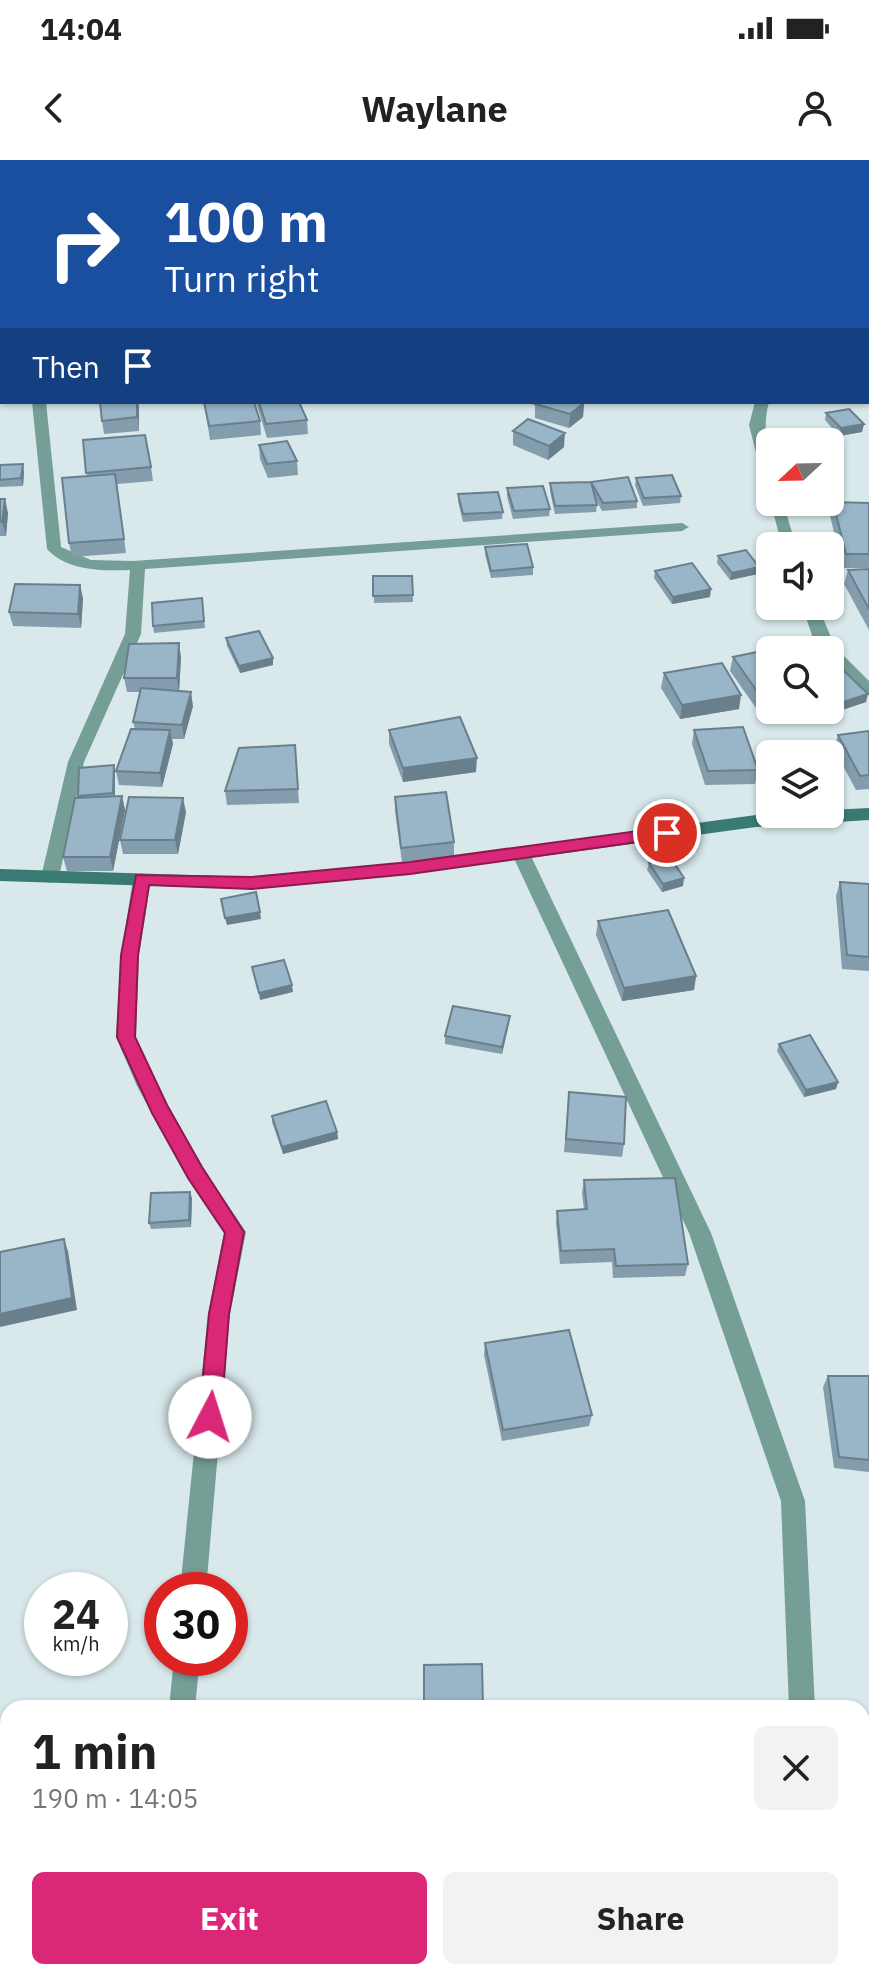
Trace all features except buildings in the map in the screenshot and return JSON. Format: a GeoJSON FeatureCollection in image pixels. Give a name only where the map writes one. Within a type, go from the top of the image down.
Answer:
{"type":"FeatureCollection","features":[{"type":"Feature","properties":{"kind":"main road"},"geometry":{"type":"LineString","coordinates":[[0,875],[252,883],[410,868],[756,821],[869,814]]}},
{"type":"Feature","properties":{"kind":"street"},"geometry":{"type":"LineString","coordinates":[[39,404],[54,549],[63,558],[84,564],[138,564],[682,527]]}},
{"type":"Feature","properties":{"kind":"street"},"geometry":{"type":"LineString","coordinates":[[757,428],[761,404]]}},
{"type":"Feature","properties":{"kind":"street"},"geometry":{"type":"LineString","coordinates":[[50,877],[76,762],[133,634],[138,564]]}},
{"type":"Feature","properties":{"kind":"street"},"geometry":{"type":"LineString","coordinates":[[844,664],[869,690]]}},
{"type":"Feature","properties":{"kind":"street"},"geometry":{"type":"LineString","coordinates":[[520,852],[700,1233],[793,1501],[802,1700]]}},
{"type":"Feature","properties":{"kind":"street"},"geometry":{"type":"LineString","coordinates":[[142,879],[130,955],[126,1037],[153,1099],[195,1173],[235,1232],[219,1314],[195,1572]]}},
{"type":"Feature","properties":{"kind":"street"},"geometry":{"type":"LineString","coordinates":[[183,1700],[185,1676]]}},
{"type":"Feature","properties":{"kind":"route"},"geometry":{"type":"LineString","coordinates":[[210,1417],[219,1314],[235,1232],[195,1173],[147,1086],[126,1037],[130,955],[142,879],[252,883],[410,868],[667,833]]}}]}
